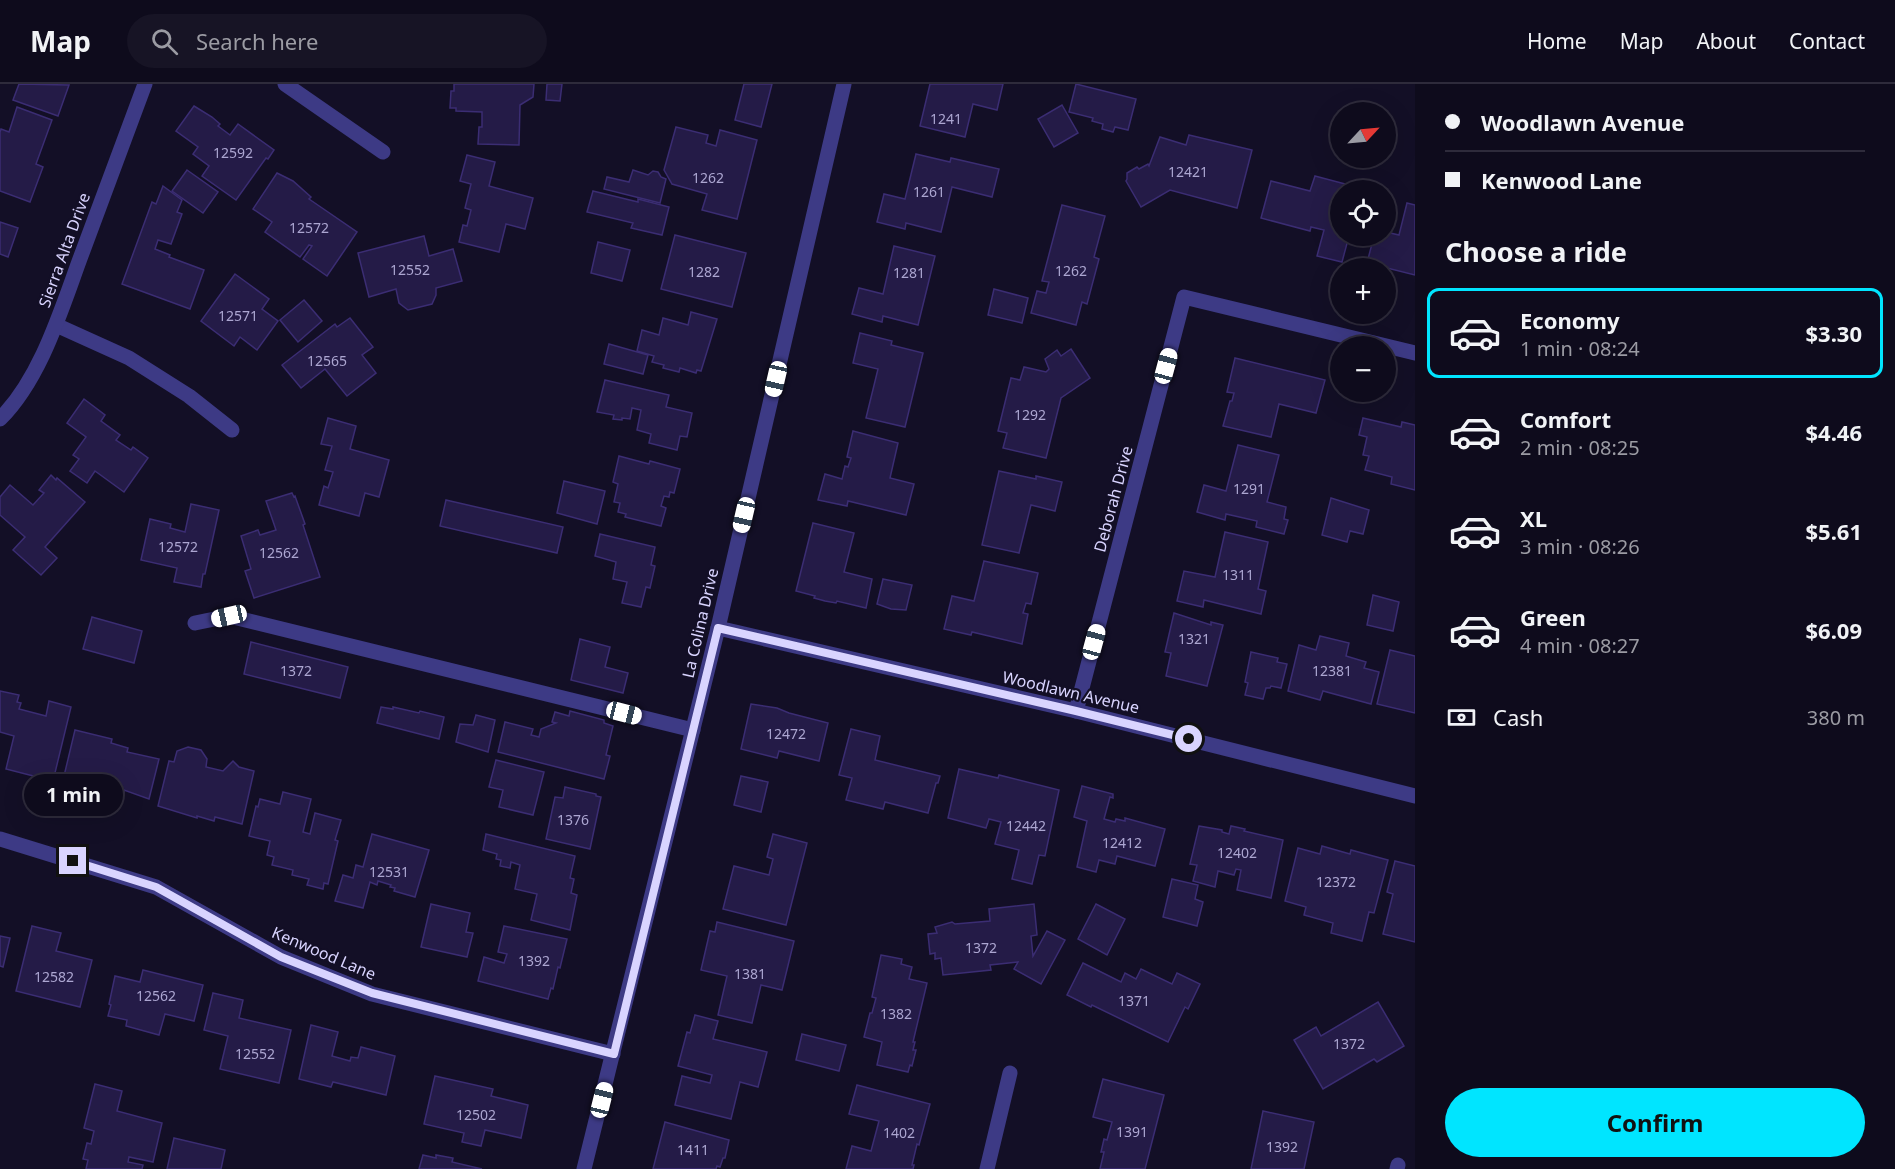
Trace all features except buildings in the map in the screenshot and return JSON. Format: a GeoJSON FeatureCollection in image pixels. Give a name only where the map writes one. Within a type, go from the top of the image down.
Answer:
{"type":"FeatureCollection","features":[{"type":"Feature","properties":{"kind":"street","name":"Sierra Alta Drive"},"geometry":{"type":"LineString","coordinates":[[0,419],[11,408],[35,368],[56,325],[145,84]]}},
{"type":"Feature","properties":{"kind":"street"},"geometry":{"type":"LineString","coordinates":[[285,84],[383,152]]}},
{"type":"Feature","properties":{"kind":"street","name":"La Colina Drive"},"geometry":{"type":"LineString","coordinates":[[584,1169],[718,628],[844,84]]}},
{"type":"Feature","properties":{"kind":"street","name":"Deborah Drive"},"geometry":{"type":"LineString","coordinates":[[1076,711],[1184,297],[1415,352]]}},
{"type":"Feature","properties":{"kind":"street"},"geometry":{"type":"LineString","coordinates":[[56,325],[129,358],[189,396],[231,430]]}},
{"type":"Feature","properties":{"kind":"street"},"geometry":{"type":"LineString","coordinates":[[195,623],[229,616],[693,730]]}},
{"type":"Feature","properties":{"kind":"street","name":"Woodlawn Avenue"},"geometry":{"type":"LineString","coordinates":[[718,628],[1076,711],[1415,796]]}},
{"type":"Feature","properties":{"kind":"street","name":"Kenwood Lane"},"geometry":{"type":"LineString","coordinates":[[0,839],[156,887],[281,957],[372,993],[614,1054]]}},
{"type":"Feature","properties":{"kind":"street"},"geometry":{"type":"LineString","coordinates":[[987,1169],[1010,1073]]}},
{"type":"Feature","properties":{"kind":"route"},"geometry":{"type":"LineString","coordinates":[[73,861],[156,887],[281,957],[372,993],[614,1054],[718,628],[1189,739]]}}]}
